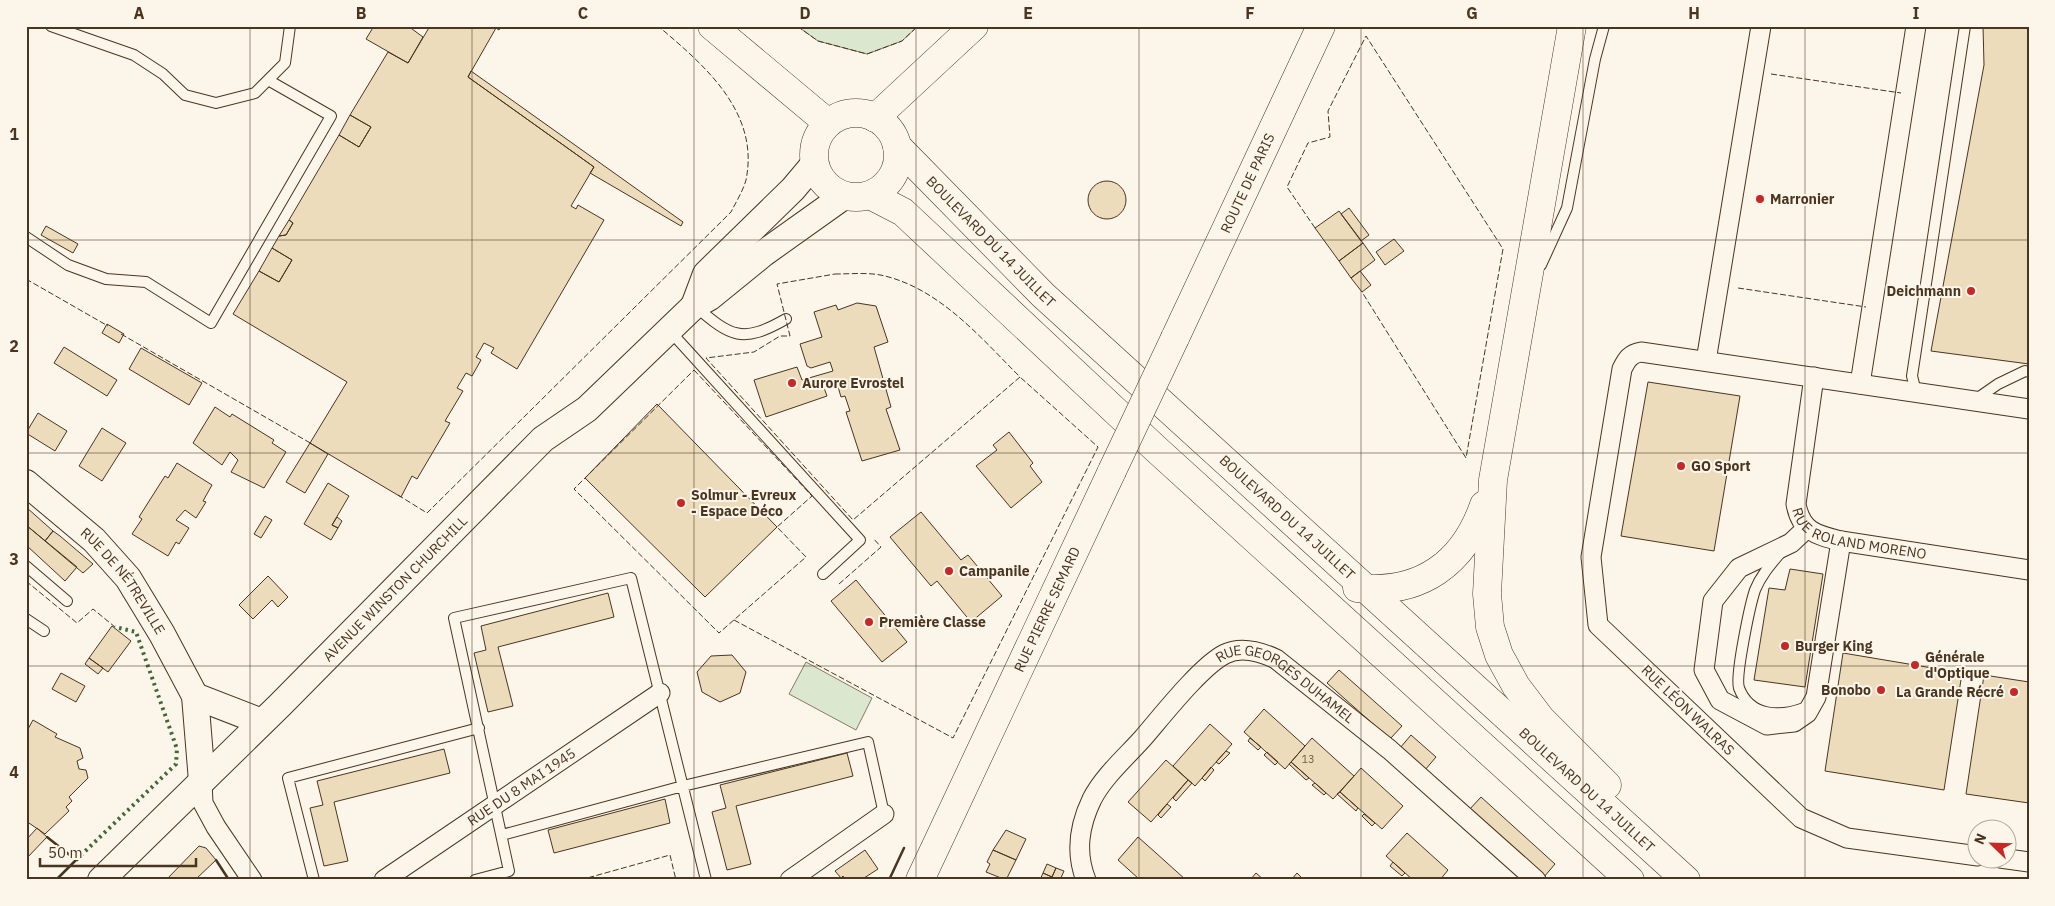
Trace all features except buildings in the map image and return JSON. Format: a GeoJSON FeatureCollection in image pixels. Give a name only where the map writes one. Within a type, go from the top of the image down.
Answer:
{"type":"FeatureCollection","features":[{"type":"Feature","properties":{"kind":"main road"},"geometry":{"type":"LineString","coordinates":[[712,26],[828,123]]}},
{"type":"Feature","properties":{"kind":"main road"},"geometry":{"type":"LineString","coordinates":[[874,118],[974,26]]}},
{"type":"Feature","properties":{"kind":"main road","name":"ROUTE DE PARIS"},"geometry":{"type":"LineString","coordinates":[[1175,338],[1321,26]]}},
{"type":"Feature","properties":{"kind":"main road"},"geometry":{"type":"LineString","coordinates":[[1572,26],[1493,480],[1486,564],[1490,627],[1499,655],[1516,686],[1541,719],[1660,842],[1686,880]]}},
{"type":"Feature","properties":{"kind":"main road"},"geometry":{"type":"LineString","coordinates":[[857,196],[881,189],[895,170],[898,158],[897,146],[885,125],[874,118],[850,114],[828,123],[815,142],[814,164],[825,184],[857,196],[903,212],[1156,449],[1630,880]]}},
{"type":"Feature","properties":{"kind":"main road","name":"BOULEVARD DU 14 JUILLET"},"geometry":{"type":"LineString","coordinates":[[897,146],[1043,295],[1686,880]]}},
{"type":"Feature","properties":{"kind":"main road"},"geometry":{"type":"LineString","coordinates":[[694,306],[706,274],[793,189],[814,164]]}},
{"type":"Feature","properties":{"kind":"main road","name":"AVENUE WINSTON CHURCHILL"},"geometry":{"type":"LineString","coordinates":[[101,880],[262,722],[543,439],[587,410],[694,306],[710,297],[764,253],[857,196]]}},
{"type":"Feature","properties":{"kind":"main road","name":"RUE PIERRE SEMARD"},"geometry":{"type":"LineString","coordinates":[[920,880],[1175,338]]}},
{"type":"Feature","properties":{"kind":"main road"},"geometry":{"type":"LineString","coordinates":[[1156,449],[1200,469],[1304,562],[1330,581],[1345,587],[1369,590],[1397,588],[1429,577],[1454,558],[1470,537],[1493,480]]}},
{"type":"Feature","properties":{"kind":"main road","name":"RUE DE NÉTREVILLE"},"geometry":{"type":"LineString","coordinates":[[26,483],[94,540],[128,578],[195,696],[202,781]]}},
{"type":"Feature","properties":{"kind":"main road"},"geometry":{"type":"LineString","coordinates":[[195,696],[262,722]]}},
{"type":"Feature","properties":{"kind":"street"},"geometry":{"type":"LineString","coordinates":[[1761,26],[1706,362],[2029,409]]}},
{"type":"Feature","properties":{"kind":"street"},"geometry":{"type":"LineString","coordinates":[[1860,384],[1916,26]]}},
{"type":"Feature","properties":{"kind":"street","name":"RUE LÉON WALRAS"},"geometry":{"type":"LineString","coordinates":[[1706,362],[1641,352],[1633,354],[1626,359],[1622,369],[1613,414],[1591,557],[1598,624],[1801,818],[1847,838],[1968,855]]}},
{"type":"Feature","properties":{"kind":"street","name":"RUE ROLAND MORENO"},"geometry":{"type":"LineString","coordinates":[[1814,377],[1796,504],[1797,512],[1807,528],[1818,536],[1841,541],[2029,570]]}},
{"type":"Feature","properties":{"kind":"street"},"geometry":{"type":"LineString","coordinates":[[1807,528],[1790,543],[1738,568],[1713,601],[1704,670],[1720,700],[1766,725],[1794,722],[1807,713],[1816,697],[1841,541]]}},
{"type":"Feature","properties":{"kind":"street","name":"RUE GEORGES DUHAMEL"},"geometry":{"type":"LineString","coordinates":[[1086,880],[1081,868],[1078,842],[1083,821],[1098,788],[1199,675],[1225,653],[1242,650],[1260,652],[1276,659],[1390,750],[1536,880]]}},
{"type":"Feature","properties":{"kind":"street","name":"RUE DU 8 MAI 1945"},"geometry":{"type":"LineString","coordinates":[[384,880],[660,694]]}},
{"type":"Feature","properties":{"kind":"street"},"geometry":{"type":"LineString","coordinates":[[1690,712],[1720,700]]}},
{"type":"Feature","properties":{"kind":"street"},"geometry":{"type":"LineString","coordinates":[[202,781],[203,803],[216,827],[252,880]]}},
{"type":"Feature","properties":{"kind":"street"},"geometry":{"type":"LineString","coordinates":[[790,880],[884,814]]}},
{"type":"Feature","properties":{"kind":"lane"},"geometry":{"type":"LineString","coordinates":[[51,26],[134,55],[163,74],[185,95],[216,103],[255,93],[285,63],[290,26]]}},
{"type":"Feature","properties":{"kind":"lane"},"geometry":{"type":"LineString","coordinates":[[1524,302],[1567,208],[1595,60],[1604,26]]}},
{"type":"Feature","properties":{"kind":"lane"},"geometry":{"type":"LineString","coordinates":[[1916,392],[1912,376],[1965,26]]}},
{"type":"Feature","properties":{"kind":"lane"},"geometry":{"type":"LineString","coordinates":[[26,237],[68,265],[106,280],[146,282],[211,323],[330,116],[268,80]]}},
{"type":"Feature","properties":{"kind":"lane"},"geometry":{"type":"LineString","coordinates":[[694,306],[717,325],[731,333],[750,335],[766,331],[786,319]]}},
{"type":"Feature","properties":{"kind":"lane"},"geometry":{"type":"LineString","coordinates":[[668,330],[860,540],[824,574]]}},
{"type":"Feature","properties":{"kind":"lane"},"geometry":{"type":"LineString","coordinates":[[1974,401],[1998,384],[2025,371],[2029,372]]}},
{"type":"Feature","properties":{"kind":"lane"},"geometry":{"type":"LineString","coordinates":[[1790,543],[1765,570],[1756,590],[1740,668],[1738,686],[1745,699],[1757,709],[1772,715],[1787,714],[1804,708],[1812,692],[1821,627],[1830,609]]}},
{"type":"Feature","properties":{"kind":"lane"},"geometry":{"type":"LineString","coordinates":[[26,566],[67,601]]}},
{"type":"Feature","properties":{"kind":"lane"},"geometry":{"type":"LineString","coordinates":[[475,880],[509,871],[496,804],[454,618],[632,578],[706,880]]}},
{"type":"Feature","properties":{"kind":"lane"},"geometry":{"type":"LineString","coordinates":[[26,619],[44,631]]}},
{"type":"Feature","properties":{"kind":"lane"},"geometry":{"type":"LineString","coordinates":[[314,880],[288,778],[479,728]]}},
{"type":"Feature","properties":{"kind":"lane"},"geometry":{"type":"LineString","coordinates":[[502,835],[683,786],[868,742],[884,814]]}},
{"type":"Feature","properties":{"kind":"green space"},"geometry":{"type":"Polygon","coordinates":[[[797,26],[918,26],[902,41],[867,54],[818,41],[797,26]]]}},
{"type":"Feature","properties":{"kind":"green space"},"geometry":{"type":"Polygon","coordinates":[[[806,662],[872,698],[856,730],[789,694],[806,662]]]}},
{"type":"Feature","properties":{"kind":"hedge"},"geometry":{"type":"LineString","coordinates":[[76,860],[176,764],[177,749],[136,632],[115,627]]}},
{"type":"Feature","properties":{"kind":"fence"},"geometry":{"type":"LineString","coordinates":[[398,495],[427,513],[731,212],[746,180],[748,155],[745,133],[736,112],[710,74],[658,26]]}},
{"type":"Feature","properties":{"kind":"fence"},"geometry":{"type":"LineString","coordinates":[[797,26],[818,41],[867,54],[902,41],[918,26]]}},
{"type":"Feature","properties":{"kind":"fence"},"geometry":{"type":"LineString","coordinates":[[1315,228],[1287,187],[1308,143],[1330,137],[1328,111],[1366,36],[1503,249],[1466,458],[1362,292]]}},
{"type":"Feature","properties":{"kind":"fence"},"geometry":{"type":"LineString","coordinates":[[1771,74],[1901,93]]}},
{"type":"Feature","properties":{"kind":"fence"},"geometry":{"type":"LineString","coordinates":[[835,274],[885,276],[924,292],[959,317],[1020,377],[853,520],[706,358],[754,352],[780,336],[790,336],[777,284],[835,274]]}},
{"type":"Feature","properties":{"kind":"fence"},"geometry":{"type":"LineString","coordinates":[[26,279],[108,326]]}},
{"type":"Feature","properties":{"kind":"fence"},"geometry":{"type":"LineString","coordinates":[[1738,288],[1866,307]]}},
{"type":"Feature","properties":{"kind":"fence"},"geometry":{"type":"LineString","coordinates":[[121,334],[312,444]]}},
{"type":"Feature","properties":{"kind":"fence"},"geometry":{"type":"LineString","coordinates":[[694,370],[812,496],[777,527],[806,557],[719,633],[574,489],[694,370]]}},
{"type":"Feature","properties":{"kind":"fence"},"geometry":{"type":"LineString","coordinates":[[734,620],[953,738],[1098,447],[1020,377]]}},
{"type":"Feature","properties":{"kind":"fence"},"geometry":{"type":"LineString","coordinates":[[839,584],[881,547],[873,538]]}},
{"type":"Feature","properties":{"kind":"fence"},"geometry":{"type":"LineString","coordinates":[[26,581],[77,623],[93,609],[115,627]]}},
{"type":"Feature","properties":{"kind":"fence"},"geometry":{"type":"LineString","coordinates":[[580,880],[670,855],[676,880]]}},
{"type":"Feature","properties":{"kind":"wall"},"geometry":{"type":"LineString","coordinates":[[47,837],[76,860],[56,880]]}},
{"type":"Feature","properties":{"kind":"wall"},"geometry":{"type":"LineString","coordinates":[[889,880],[904,848]]}},
{"type":"Feature","properties":{"kind":"wall"},"geometry":{"type":"LineString","coordinates":[[216,860],[229,880]]}},
{"type":"Feature","properties":{"kind":"place","name":"Marronier"},"geometry":{"type":"Point","coordinates":[1760,199]}},
{"type":"Feature","properties":{"kind":"place","name":"Deichmann"},"geometry":{"type":"Point","coordinates":[1971,291]}},
{"type":"Feature","properties":{"kind":"place","name":"Aurore Evrostel"},"geometry":{"type":"Point","coordinates":[792,383]}},
{"type":"Feature","properties":{"kind":"place","name":"GO Sport"},"geometry":{"type":"Point","coordinates":[1681,466]}},
{"type":"Feature","properties":{"kind":"place","name":"Solmur - Evreux - Espace Déco"},"geometry":{"type":"Point","coordinates":[681,503]}},
{"type":"Feature","properties":{"kind":"place","name":"Campanile"},"geometry":{"type":"Point","coordinates":[949,571]}},
{"type":"Feature","properties":{"kind":"place","name":"Première Classe"},"geometry":{"type":"Point","coordinates":[869,622]}},
{"type":"Feature","properties":{"kind":"place","name":"Burger King"},"geometry":{"type":"Point","coordinates":[1785,646]}},
{"type":"Feature","properties":{"kind":"place","name":"Générale d'Optique"},"geometry":{"type":"Point","coordinates":[1915,665]}},
{"type":"Feature","properties":{"kind":"place","name":"Bonobo"},"geometry":{"type":"Point","coordinates":[1881,690]}},
{"type":"Feature","properties":{"kind":"place","name":"La Grande Récré"},"geometry":{"type":"Point","coordinates":[2014,692]}}]}
